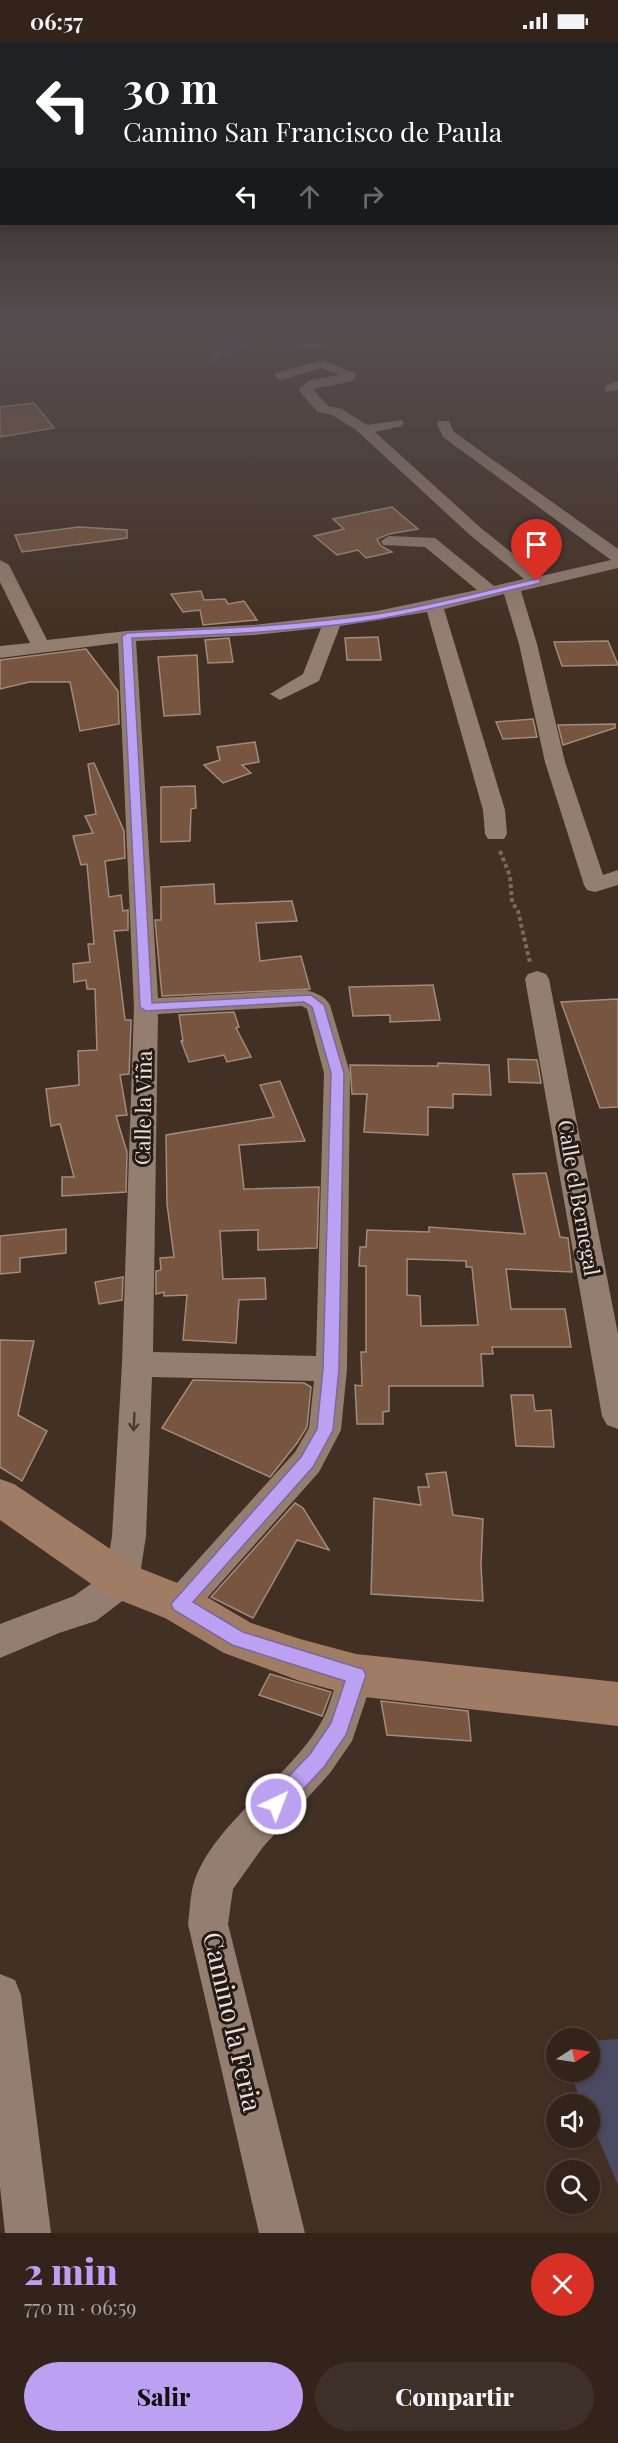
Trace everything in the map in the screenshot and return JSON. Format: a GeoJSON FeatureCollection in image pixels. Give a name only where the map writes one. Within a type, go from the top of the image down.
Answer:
{"type":"FeatureCollection","features":[{"type":"Feature","properties":{"kind":"main road"},"geometry":{"type":"LineString","coordinates":[[0,1497],[122,1581],[180,1604],[239,1639],[356,1675],[618,1704]]}},
{"type":"Feature","properties":{"kind":"street"},"geometry":{"type":"LineString","coordinates":[[359,427],[476,532],[537,581]]}},
{"type":"Feature","properties":{"kind":"street"},"geometry":{"type":"LineString","coordinates":[[363,430],[376,427]]}},
{"type":"Feature","properties":{"kind":"street"},"geometry":{"type":"LineString","coordinates":[[445,427],[448,434],[618,557]]}},
{"type":"Feature","properties":{"kind":"street"},"geometry":{"type":"LineString","coordinates":[[389,540],[429,542],[490,592]]}},
{"type":"Feature","properties":{"kind":"street"},"geometry":{"type":"LineString","coordinates":[[0,652],[127,636],[253,630],[332,622],[434,606],[618,563]]}},
{"type":"Feature","properties":{"kind":"street"},"geometry":{"type":"LineString","coordinates":[[0,565],[41,646]]}},
{"type":"Feature","properties":{"kind":"street"},"geometry":{"type":"LineString","coordinates":[[511,587],[528,644],[555,762],[595,885],[618,877]]}},
{"type":"Feature","properties":{"kind":"street"},"geometry":{"type":"LineString","coordinates":[[434,606],[494,810],[496,834]]}},
{"type":"Feature","properties":{"kind":"street"},"geometry":{"type":"LineString","coordinates":[[280,694],[312,677],[314,661],[324,646],[332,622]]}},
{"type":"Feature","properties":{"kind":"street","name":"Calle la Viña"},"geometry":{"type":"LineString","coordinates":[[122,1581],[129,1536],[137,1364],[146,1007],[127,636]]}},
{"type":"Feature","properties":{"kind":"street","name":"Calle el Bernegal"},"geometry":{"type":"LineString","coordinates":[[537,980],[618,1416]]}},
{"type":"Feature","properties":{"kind":"street"},"geometry":{"type":"LineString","coordinates":[[146,1007],[306,998],[318,1005],[337,1073],[331,1369],[325,1430],[307,1462],[180,1604]]}},
{"type":"Feature","properties":{"kind":"street"},"geometry":{"type":"LineString","coordinates":[[137,1364],[331,1369]]}},
{"type":"Feature","properties":{"kind":"street"},"geometry":{"type":"LineString","coordinates":[[0,1641],[55,1618],[84,1610],[122,1581]]}},
{"type":"Feature","properties":{"kind":"street","name":"Camino la Feria"},"geometry":{"type":"LineString","coordinates":[[282,2233],[208,1924],[214,1882],[249,1833],[317,1760],[339,1728],[356,1675]]}},
{"type":"Feature","properties":{"kind":"street"},"geometry":{"type":"LineString","coordinates":[[0,1995],[28,2233]]}},
{"type":"Feature","properties":{"kind":"path"},"geometry":{"type":"LineString","coordinates":[[496,834],[494,839],[506,860],[514,894],[512,902],[518,911],[530,962],[538,973],[537,980]]}},
{"type":"Feature","properties":{"kind":"shaded area"},"geometry":{"type":"Polygon","coordinates":[[[618,2039],[618,2185],[600,2143],[600,2094],[579,2094],[573,2082],[600,2082],[600,2040],[618,2039]]]}},
{"type":"Feature","properties":{"kind":"building"},"geometry":{"type":"Polygon","coordinates":[[[0,427],[54,428],[0,437],[0,427]]]}},
{"type":"Feature","properties":{"kind":"building"},"geometry":{"type":"Polygon","coordinates":[[[392,507],[418,529],[389,534],[377,539],[381,546],[392,552],[366,558],[358,550],[337,555],[314,536],[344,529],[333,519],[392,507]]]}},
{"type":"Feature","properties":{"kind":"building"},"geometry":{"type":"Polygon","coordinates":[[[79,527],[127,530],[127,538],[22,552],[15,535],[79,527]]]}},
{"type":"Feature","properties":{"kind":"building"},"geometry":{"type":"Polygon","coordinates":[[[201,591],[204,600],[225,599],[228,604],[244,601],[257,620],[203,625],[200,610],[183,612],[171,594],[201,591]]]}},
{"type":"Feature","properties":{"kind":"building"},"geometry":{"type":"Polygon","coordinates":[[[378,637],[381,660],[347,660],[345,638],[378,637]]]}},
{"type":"Feature","properties":{"kind":"building"},"geometry":{"type":"Polygon","coordinates":[[[229,638],[233,662],[208,663],[205,640],[229,638]]]}},
{"type":"Feature","properties":{"kind":"building"},"geometry":{"type":"Polygon","coordinates":[[[608,641],[618,665],[562,666],[554,642],[608,641]]]}},
{"type":"Feature","properties":{"kind":"building"},"geometry":{"type":"Polygon","coordinates":[[[86,649],[118,691],[119,724],[80,731],[70,682],[29,682],[0,689],[0,660],[86,649]]]}},
{"type":"Feature","properties":{"kind":"building"},"geometry":{"type":"Polygon","coordinates":[[[197,655],[200,714],[164,716],[158,657],[197,655]]]}},
{"type":"Feature","properties":{"kind":"building"},"geometry":{"type":"Polygon","coordinates":[[[533,719],[537,737],[503,739],[496,722],[533,719]]]}},
{"type":"Feature","properties":{"kind":"building"},"geometry":{"type":"Polygon","coordinates":[[[615,724],[615,728],[563,745],[558,725],[615,724]]]}},
{"type":"Feature","properties":{"kind":"building"},"geometry":{"type":"Polygon","coordinates":[[[255,742],[259,762],[242,765],[251,773],[223,783],[204,765],[220,760],[217,747],[255,742]]]}},
{"type":"Feature","properties":{"kind":"building"},"geometry":{"type":"Polygon","coordinates":[[[94,763],[124,831],[125,858],[105,861],[109,897],[121,895],[123,911],[128,910],[128,930],[114,931],[125,1020],[131,1020],[129,1074],[120,1075],[127,1115],[116,1116],[127,1152],[126,1192],[62,1196],[62,1177],[74,1177],[60,1124],[51,1126],[46,1089],[79,1085],[78,1051],[97,1050],[95,989],[87,989],[86,980],[74,982],[73,964],[90,962],[88,944],[94,944],[87,864],[81,865],[73,836],[93,833],[85,816],[96,814],[88,764],[94,763]]]}},
{"type":"Feature","properties":{"kind":"building"},"geometry":{"type":"Polygon","coordinates":[[[195,786],[196,808],[191,809],[190,841],[161,842],[161,787],[195,786]]]}},
{"type":"Feature","properties":{"kind":"building"},"geometry":{"type":"Polygon","coordinates":[[[214,884],[215,904],[292,901],[297,921],[256,923],[260,961],[301,956],[310,989],[162,996],[155,920],[161,920],[161,887],[214,884]]]}},
{"type":"Feature","properties":{"kind":"building"},"geometry":{"type":"Polygon","coordinates":[[[433,985],[440,1020],[390,1022],[390,1015],[353,1016],[349,987],[433,985]]]}},
{"type":"Feature","properties":{"kind":"building"},"geometry":{"type":"Polygon","coordinates":[[[618,999],[618,1107],[600,1108],[561,1002],[618,999]]]}},
{"type":"Feature","properties":{"kind":"building"},"geometry":{"type":"Polygon","coordinates":[[[234,1012],[239,1027],[236,1028],[251,1057],[227,1062],[224,1055],[189,1062],[181,1041],[183,1041],[179,1015],[234,1012]]]}},
{"type":"Feature","properties":{"kind":"building"},"geometry":{"type":"Polygon","coordinates":[[[508,1059],[537,1060],[541,1083],[509,1082],[508,1059]]]}},
{"type":"Feature","properties":{"kind":"building"},"geometry":{"type":"Polygon","coordinates":[[[438,1063],[489,1065],[491,1095],[453,1094],[453,1108],[428,1107],[428,1135],[364,1132],[367,1094],[352,1094],[350,1065],[438,1066],[438,1063]]]}},
{"type":"Feature","properties":{"kind":"building"},"geometry":{"type":"Polygon","coordinates":[[[280,1081],[305,1141],[239,1145],[244,1189],[319,1187],[317,1248],[258,1250],[258,1230],[220,1231],[223,1279],[265,1278],[266,1299],[239,1300],[236,1343],[183,1340],[187,1295],[164,1296],[164,1292],[156,1294],[156,1271],[161,1270],[160,1258],[174,1257],[167,1204],[166,1135],[274,1117],[260,1085],[280,1081]]]}},
{"type":"Feature","properties":{"kind":"building"},"geometry":{"type":"Polygon","coordinates":[[[546,1173],[560,1237],[568,1238],[572,1272],[506,1269],[511,1309],[565,1309],[571,1347],[492,1347],[493,1354],[481,1354],[483,1386],[389,1386],[389,1411],[383,1412],[383,1424],[357,1424],[355,1385],[362,1386],[361,1352],[366,1352],[366,1266],[359,1266],[360,1247],[366,1247],[367,1230],[429,1232],[429,1227],[525,1234],[513,1174],[546,1173]],[[407,1259],[407,1295],[420,1296],[421,1326],[478,1325],[472,1267],[466,1267],[466,1261],[407,1259]]]}},
{"type":"Feature","properties":{"kind":"building"},"geometry":{"type":"Polygon","coordinates":[[[66,1229],[66,1253],[20,1258],[20,1272],[0,1274],[0,1236],[66,1229]]]}},
{"type":"Feature","properties":{"kind":"building"},"geometry":{"type":"Polygon","coordinates":[[[123,1277],[122,1300],[99,1304],[95,1282],[123,1277]]]}},
{"type":"Feature","properties":{"kind":"building"},"geometry":{"type":"Polygon","coordinates":[[[0,1340],[34,1341],[18,1415],[47,1431],[22,1481],[0,1467],[0,1340]]]}},
{"type":"Feature","properties":{"kind":"building"},"geometry":{"type":"Polygon","coordinates":[[[193,1380],[304,1383],[311,1387],[307,1427],[270,1477],[162,1428],[193,1380]]]}},
{"type":"Feature","properties":{"kind":"building"},"geometry":{"type":"Polygon","coordinates":[[[511,1395],[533,1395],[535,1411],[551,1410],[554,1447],[516,1446],[511,1395]]]}},
{"type":"Feature","properties":{"kind":"building"},"geometry":{"type":"Polygon","coordinates":[[[446,1472],[453,1515],[483,1519],[481,1565],[483,1601],[371,1594],[374,1498],[421,1505],[418,1487],[429,1487],[426,1474],[446,1472]]]}},
{"type":"Feature","properties":{"kind":"building"},"geometry":{"type":"Polygon","coordinates":[[[295,1503],[303,1508],[329,1550],[297,1540],[253,1618],[211,1597],[295,1503]]]}},
{"type":"Feature","properties":{"kind":"building"},"geometry":{"type":"Polygon","coordinates":[[[270,1674],[331,1692],[322,1716],[259,1695],[270,1674]]]}},
{"type":"Feature","properties":{"kind":"building"},"geometry":{"type":"Polygon","coordinates":[[[381,1701],[468,1711],[471,1741],[387,1735],[381,1701]]]}},
{"type":"Feature","properties":{"kind":"route"},"geometry":{"type":"LineString","coordinates":[[276,1804],[317,1760],[339,1728],[356,1675],[300,1660],[239,1639],[180,1604],[307,1462],[325,1430],[331,1369],[337,1073],[318,1005],[306,998],[146,1007],[127,636],[253,630],[376,616],[434,606],[537,581]]}}]}
